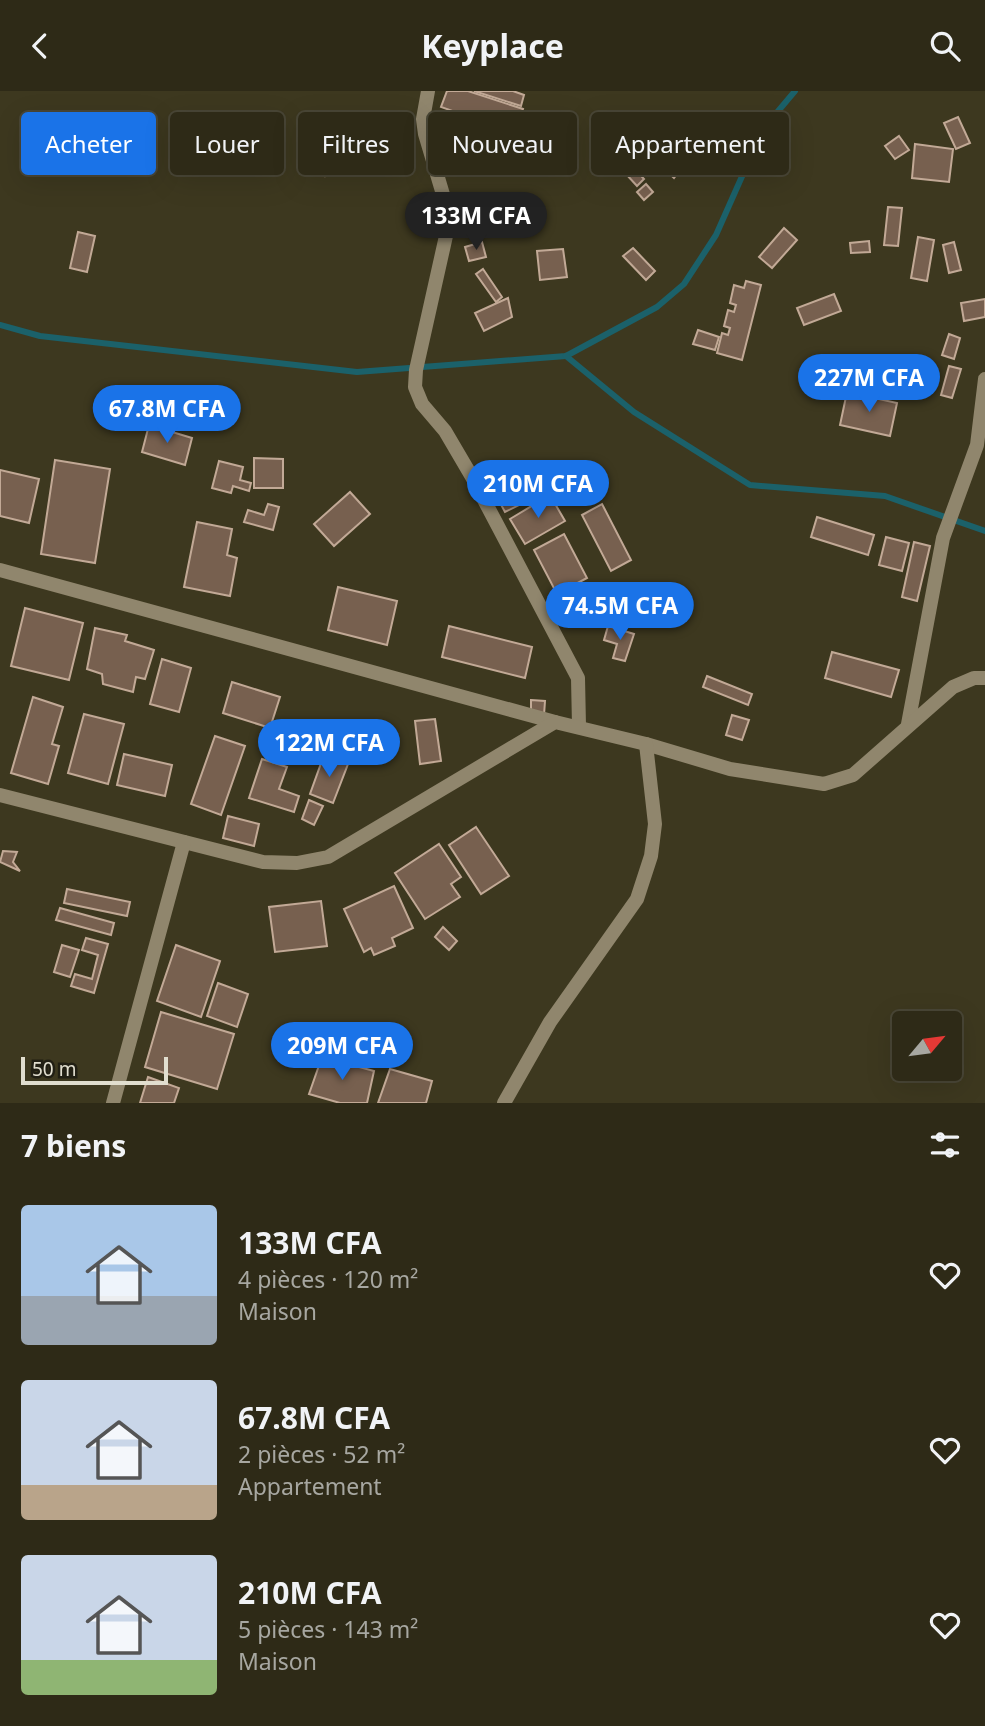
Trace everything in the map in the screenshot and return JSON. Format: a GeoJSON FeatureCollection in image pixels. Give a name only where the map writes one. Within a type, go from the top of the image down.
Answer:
{"type":"FeatureCollection","features":[{"type":"Feature","properties":{"kind":"street"},"geometry":{"type":"LineString","coordinates":[[428,91],[423,119],[425,134],[450,218],[416,370],[415,387],[422,404],[444,431],[472,477],[578,678],[579,726]]}},
{"type":"Feature","properties":{"kind":"street"},"geometry":{"type":"LineString","coordinates":[[908,725],[943,538],[976,445],[985,379]]}},
{"type":"Feature","properties":{"kind":"street"},"geometry":{"type":"LineString","coordinates":[[0,570],[730,769],[824,784],[853,775],[953,687],[974,678],[985,678]]}},
{"type":"Feature","properties":{"kind":"street"},"geometry":{"type":"LineString","coordinates":[[0,795],[263,862],[297,863],[328,857],[555,722]]}},
{"type":"Feature","properties":{"kind":"street"},"geometry":{"type":"LineString","coordinates":[[504,1103],[551,1022],[636,899],[651,856],[655,824],[646,744]]}},
{"type":"Feature","properties":{"kind":"street"},"geometry":{"type":"LineString","coordinates":[[113,1103],[184,842]]}},
{"type":"Feature","properties":{"kind":"building"},"geometry":{"type":"Polygon","coordinates":[[[447,91],[468,91],[523,109],[522,112],[455,112],[441,107],[447,91]]]}},
{"type":"Feature","properties":{"kind":"building"},"geometry":{"type":"Polygon","coordinates":[[[474,91],[513,91],[524,95],[521,106],[474,91]]]}},
{"type":"Feature","properties":{"kind":"building"},"geometry":{"type":"Polygon","coordinates":[[[958,117],[970,143],[956,149],[944,123],[958,117]]]}},
{"type":"Feature","properties":{"kind":"building"},"geometry":{"type":"Polygon","coordinates":[[[899,136],[909,150],[895,159],[885,146],[899,136]]]}},
{"type":"Feature","properties":{"kind":"building"},"geometry":{"type":"Polygon","coordinates":[[[915,144],[953,149],[949,182],[912,178],[915,144]]]}},
{"type":"Feature","properties":{"kind":"building"},"geometry":{"type":"Polygon","coordinates":[[[627,175],[640,175],[644,179],[637,186],[627,175]]]}},
{"type":"Feature","properties":{"kind":"building"},"geometry":{"type":"Polygon","coordinates":[[[646,184],[653,192],[644,200],[637,192],[646,184]]]}},
{"type":"Feature","properties":{"kind":"building"},"geometry":{"type":"Polygon","coordinates":[[[888,207],[902,208],[898,246],[884,245],[888,207]]]}},
{"type":"Feature","properties":{"kind":"building"},"geometry":{"type":"Polygon","coordinates":[[[784,228],[797,240],[772,268],[759,257],[784,228]]]}},
{"type":"Feature","properties":{"kind":"building"},"geometry":{"type":"Polygon","coordinates":[[[78,232],[95,236],[87,272],[70,268],[78,232]]]}},
{"type":"Feature","properties":{"kind":"building"},"geometry":{"type":"Polygon","coordinates":[[[918,237],[934,240],[927,281],[911,278],[918,237]]]}},
{"type":"Feature","properties":{"kind":"building"},"geometry":{"type":"Polygon","coordinates":[[[869,241],[870,252],[851,253],[850,243],[869,241]]]}},
{"type":"Feature","properties":{"kind":"building"},"geometry":{"type":"Polygon","coordinates":[[[482,242],[486,257],[469,261],[465,247],[482,242]]]}},
{"type":"Feature","properties":{"kind":"building"},"geometry":{"type":"Polygon","coordinates":[[[954,242],[961,270],[949,273],[943,245],[954,242]]]}},
{"type":"Feature","properties":{"kind":"building"},"geometry":{"type":"Polygon","coordinates":[[[633,248],[655,271],[646,280],[623,256],[633,248]]]}},
{"type":"Feature","properties":{"kind":"building"},"geometry":{"type":"Polygon","coordinates":[[[563,249],[567,277],[540,280],[537,251],[563,249]]]}},
{"type":"Feature","properties":{"kind":"building"},"geometry":{"type":"Polygon","coordinates":[[[483,269],[502,297],[496,302],[476,274],[483,269]]]}},
{"type":"Feature","properties":{"kind":"building"},"geometry":{"type":"Polygon","coordinates":[[[746,281],[761,285],[742,360],[717,353],[722,333],[728,335],[730,328],[724,326],[728,310],[734,312],[736,305],[730,303],[734,285],[744,288],[746,281]]]}},
{"type":"Feature","properties":{"kind":"building"},"geometry":{"type":"Polygon","coordinates":[[[834,294],[841,311],[804,325],[797,308],[834,294]]]}},
{"type":"Feature","properties":{"kind":"building"},"geometry":{"type":"Polygon","coordinates":[[[508,298],[512,317],[484,331],[475,313],[508,298]]]}},
{"type":"Feature","properties":{"kind":"building"},"geometry":{"type":"Polygon","coordinates":[[[985,299],[985,317],[964,321],[961,303],[985,299]]]}},
{"type":"Feature","properties":{"kind":"building"},"geometry":{"type":"Polygon","coordinates":[[[698,330],[719,337],[715,350],[693,344],[698,330]]]}},
{"type":"Feature","properties":{"kind":"building"},"geometry":{"type":"Polygon","coordinates":[[[949,334],[960,338],[954,359],[942,355],[949,334]]]}},
{"type":"Feature","properties":{"kind":"building"},"geometry":{"type":"Polygon","coordinates":[[[949,366],[961,369],[952,398],[941,395],[949,366]]]}},
{"type":"Feature","properties":{"kind":"building"},"geometry":{"type":"Polygon","coordinates":[[[847,392],[897,403],[890,436],[840,425],[847,392]]]}},
{"type":"Feature","properties":{"kind":"building"},"geometry":{"type":"Polygon","coordinates":[[[149,425],[192,438],[185,465],[142,452],[149,425]]]}},
{"type":"Feature","properties":{"kind":"building"},"geometry":{"type":"Polygon","coordinates":[[[254,458],[283,459],[283,488],[254,488],[254,458]]]}},
{"type":"Feature","properties":{"kind":"building"},"geometry":{"type":"Polygon","coordinates":[[[55,460],[110,469],[95,563],[41,554],[55,460]]]}},
{"type":"Feature","properties":{"kind":"building"},"geometry":{"type":"Polygon","coordinates":[[[219,461],[243,467],[240,480],[251,483],[249,491],[233,486],[231,493],[212,488],[219,461]]]}},
{"type":"Feature","properties":{"kind":"building"},"geometry":{"type":"Polygon","coordinates":[[[534,466],[547,491],[505,512],[492,488],[534,466]]]}},
{"type":"Feature","properties":{"kind":"building"},"geometry":{"type":"Polygon","coordinates":[[[0,470],[39,479],[29,523],[0,516],[0,470]]]}},
{"type":"Feature","properties":{"kind":"building"},"geometry":{"type":"Polygon","coordinates":[[[350,492],[370,514],[334,546],[314,524],[350,492]]]}},
{"type":"Feature","properties":{"kind":"building"},"geometry":{"type":"Polygon","coordinates":[[[550,495],[565,521],[525,544],[510,519],[550,495]]]}},
{"type":"Feature","properties":{"kind":"building"},"geometry":{"type":"Polygon","coordinates":[[[268,504],[279,507],[273,530],[244,522],[248,510],[264,515],[268,504]]]}},
{"type":"Feature","properties":{"kind":"building"},"geometry":{"type":"Polygon","coordinates":[[[602,504],[631,560],[611,571],[582,515],[602,504]]]}},
{"type":"Feature","properties":{"kind":"building"},"geometry":{"type":"Polygon","coordinates":[[[817,517],[874,535],[868,555],[811,537],[817,517]]]}},
{"type":"Feature","properties":{"kind":"building"},"geometry":{"type":"Polygon","coordinates":[[[197,522],[232,529],[227,555],[237,558],[230,596],[184,587],[197,522]]]}},
{"type":"Feature","properties":{"kind":"building"},"geometry":{"type":"Polygon","coordinates":[[[564,534],[587,578],[557,594],[534,550],[564,534]]]}},
{"type":"Feature","properties":{"kind":"building"},"geometry":{"type":"Polygon","coordinates":[[[886,537],[909,543],[902,571],[879,565],[886,537]]]}},
{"type":"Feature","properties":{"kind":"building"},"geometry":{"type":"Polygon","coordinates":[[[914,542],[930,546],[917,601],[902,597],[914,542]]]}},
{"type":"Feature","properties":{"kind":"building"},"geometry":{"type":"Polygon","coordinates":[[[338,587],[397,601],[387,645],[328,630],[338,587]]]}},
{"type":"Feature","properties":{"kind":"building"},"geometry":{"type":"Polygon","coordinates":[[[25,608],[83,623],[69,680],[11,666],[25,608]]]}},
{"type":"Feature","properties":{"kind":"building"},"geometry":{"type":"Polygon","coordinates":[[[449,626],[532,647],[525,678],[442,657],[449,626]]]}},
{"type":"Feature","properties":{"kind":"building"},"geometry":{"type":"Polygon","coordinates":[[[608,626],[634,634],[625,661],[613,658],[617,644],[604,640],[608,626]]]}},
{"type":"Feature","properties":{"kind":"building"},"geometry":{"type":"Polygon","coordinates":[[[95,628],[127,635],[125,641],[154,650],[145,679],[136,677],[133,692],[103,684],[102,674],[87,669],[95,628]]]}},
{"type":"Feature","properties":{"kind":"building"},"geometry":{"type":"Polygon","coordinates":[[[832,652],[899,670],[891,697],[825,678],[832,652]]]}},
{"type":"Feature","properties":{"kind":"building"},"geometry":{"type":"Polygon","coordinates":[[[162,659],[191,668],[179,712],[150,704],[162,659]]]}},
{"type":"Feature","properties":{"kind":"building"},"geometry":{"type":"Polygon","coordinates":[[[707,676],[752,694],[748,705],[703,687],[707,676]]]}},
{"type":"Feature","properties":{"kind":"building"},"geometry":{"type":"Polygon","coordinates":[[[232,682],[280,697],[270,728],[223,713],[232,682]]]}},
{"type":"Feature","properties":{"kind":"building"},"geometry":{"type":"Polygon","coordinates":[[[33,697],[63,707],[52,744],[59,746],[48,784],[11,773],[33,697]]]}},
{"type":"Feature","properties":{"kind":"building"},"geometry":{"type":"Polygon","coordinates":[[[531,700],[545,701],[544,715],[531,714],[531,700]]]}},
{"type":"Feature","properties":{"kind":"building"},"geometry":{"type":"Polygon","coordinates":[[[84,714],[124,724],[108,784],[68,773],[84,714]]]}},
{"type":"Feature","properties":{"kind":"building"},"geometry":{"type":"Polygon","coordinates":[[[732,715],[749,720],[742,740],[726,735],[732,715]]]}},
{"type":"Feature","properties":{"kind":"building"},"geometry":{"type":"Polygon","coordinates":[[[435,719],[441,761],[420,764],[415,721],[435,719]]]}},
{"type":"Feature","properties":{"kind":"building"},"geometry":{"type":"Polygon","coordinates":[[[215,736],[245,746],[221,815],[191,804],[215,736]]]}},
{"type":"Feature","properties":{"kind":"building"},"geometry":{"type":"Polygon","coordinates":[[[124,754],[172,765],[165,796],[117,785],[124,754]]]}},
{"type":"Feature","properties":{"kind":"building"},"geometry":{"type":"Polygon","coordinates":[[[324,755],[348,764],[333,803],[310,794],[324,755]]]}},
{"type":"Feature","properties":{"kind":"building"},"geometry":{"type":"Polygon","coordinates":[[[262,759],[287,767],[279,789],[299,796],[294,812],[249,798],[262,759]]]}},
{"type":"Feature","properties":{"kind":"building"},"geometry":{"type":"Polygon","coordinates":[[[309,800],[323,806],[314,825],[302,819],[309,800]]]}},
{"type":"Feature","properties":{"kind":"building"},"geometry":{"type":"Polygon","coordinates":[[[228,816],[259,824],[254,846],[223,838],[228,816]]]}},
{"type":"Feature","properties":{"kind":"building"},"geometry":{"type":"Polygon","coordinates":[[[476,827],[509,876],[481,894],[449,845],[476,827]]]}},
{"type":"Feature","properties":{"kind":"building"},"geometry":{"type":"Polygon","coordinates":[[[439,844],[461,877],[451,884],[460,897],[425,919],[395,873],[439,844]]]}},
{"type":"Feature","properties":{"kind":"building"},"geometry":{"type":"Polygon","coordinates":[[[3,851],[17,852],[13,862],[20,871],[0,862],[3,851]]]}},
{"type":"Feature","properties":{"kind":"building"},"geometry":{"type":"Polygon","coordinates":[[[394,886],[413,928],[392,938],[395,946],[374,955],[371,948],[364,952],[344,909],[394,886]]]}},
{"type":"Feature","properties":{"kind":"building"},"geometry":{"type":"Polygon","coordinates":[[[67,889],[130,902],[127,916],[64,903],[67,889]]]}},
{"type":"Feature","properties":{"kind":"building"},"geometry":{"type":"Polygon","coordinates":[[[321,901],[327,946],[275,952],[269,907],[321,901]]]}},
{"type":"Feature","properties":{"kind":"building"},"geometry":{"type":"Polygon","coordinates":[[[60,908],[114,923],[111,935],[56,920],[60,908]]]}},
{"type":"Feature","properties":{"kind":"building"},"geometry":{"type":"Polygon","coordinates":[[[443,927],[457,941],[449,950],[435,937],[443,927]]]}},
{"type":"Feature","properties":{"kind":"building"},"geometry":{"type":"Polygon","coordinates":[[[86,938],[108,944],[94,993],[71,986],[75,974],[92,979],[98,955],[82,950],[86,938]]]}},
{"type":"Feature","properties":{"kind":"building"},"geometry":{"type":"Polygon","coordinates":[[[62,945],[79,950],[70,977],[54,972],[62,945]]]}},
{"type":"Feature","properties":{"kind":"building"},"geometry":{"type":"Polygon","coordinates":[[[176,945],[220,961],[201,1017],[157,1001],[176,945]]]}},
{"type":"Feature","properties":{"kind":"building"},"geometry":{"type":"Polygon","coordinates":[[[218,983],[248,994],[237,1027],[207,1016],[218,983]]]}},
{"type":"Feature","properties":{"kind":"building"},"geometry":{"type":"Polygon","coordinates":[[[161,1012],[234,1034],[217,1089],[145,1067],[161,1012]]]}},
{"type":"Feature","properties":{"kind":"building"},"geometry":{"type":"Polygon","coordinates":[[[322,1057],[374,1071],[367,1103],[340,1103],[309,1094],[322,1057]]]}},
{"type":"Feature","properties":{"kind":"building"},"geometry":{"type":"Polygon","coordinates":[[[390,1069],[432,1081],[426,1103],[378,1103],[390,1069]]]}},
{"type":"Feature","properties":{"kind":"building"},"geometry":{"type":"Polygon","coordinates":[[[148,1077],[179,1088],[174,1103],[140,1103],[148,1077]]]}},
{"type":"Feature","properties":{"kind":"waterway"},"geometry":{"type":"LineString","coordinates":[[0,325],[40,336],[357,372],[566,356],[657,307],[684,284],[716,235],[763,129],[795,91]]}},
{"type":"Feature","properties":{"kind":"waterway"},"geometry":{"type":"LineString","coordinates":[[566,356],[634,412],[750,485],[885,496],[985,531]]}}]}
